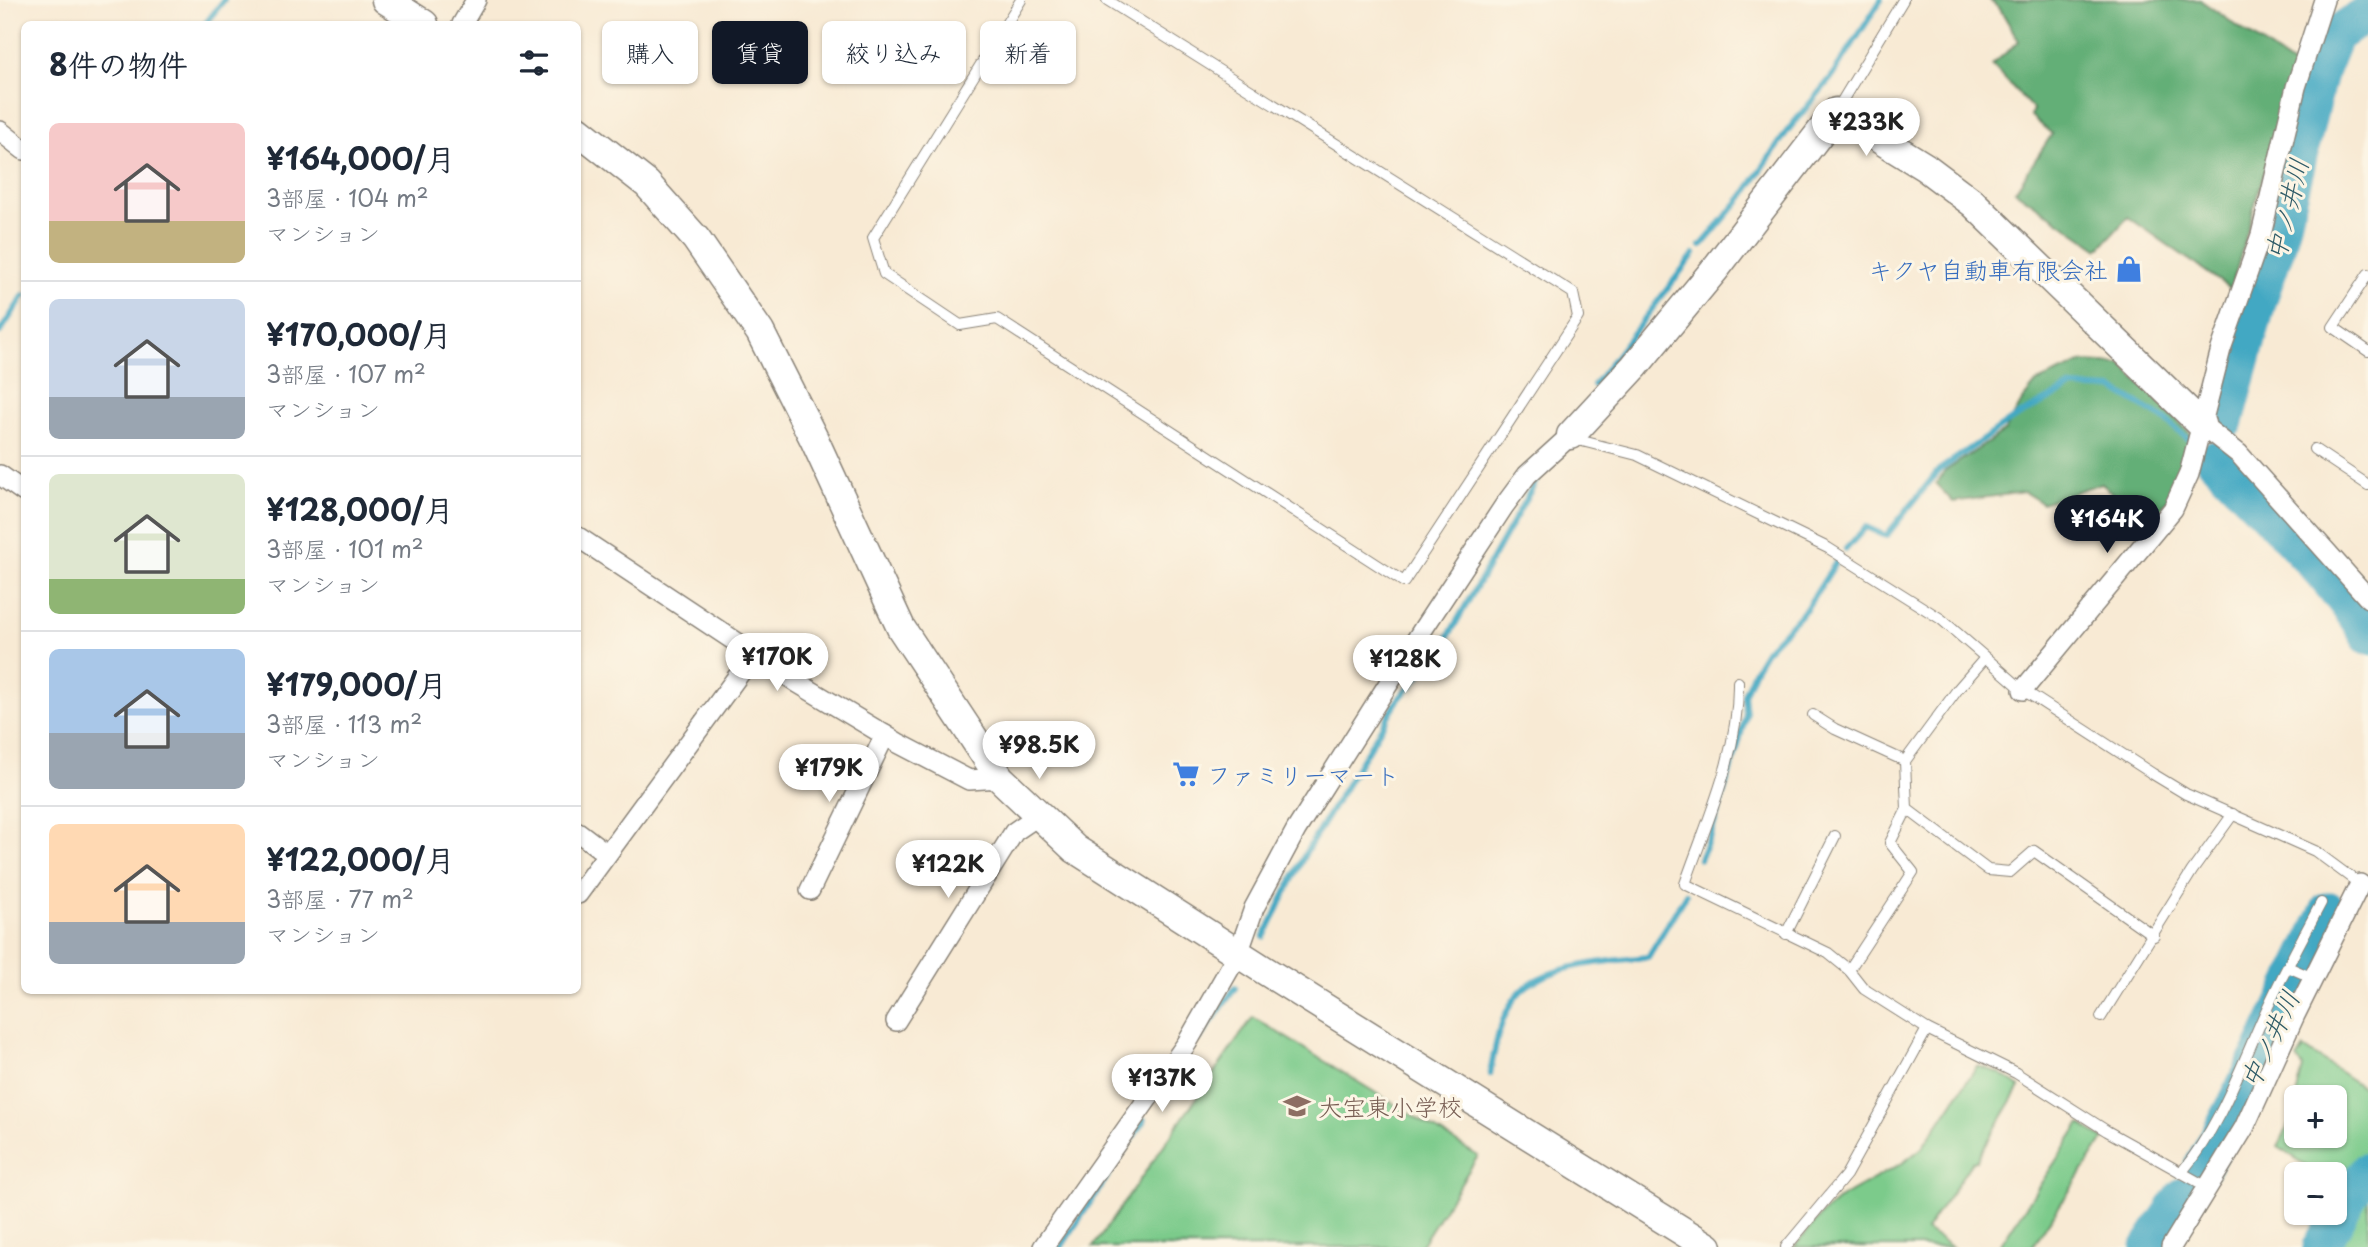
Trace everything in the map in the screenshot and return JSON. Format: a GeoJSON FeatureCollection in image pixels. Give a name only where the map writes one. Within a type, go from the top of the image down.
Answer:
{"type":"FeatureCollection","features":[{"type":"Feature","properties":{"kind":"street"},"geometry":{"type":"LineString","coordinates":[[386,0],[419,21]]}},
{"type":"Feature","properties":{"kind":"street"},"geometry":{"type":"LineString","coordinates":[[464,21],[476,0]]}},
{"type":"Feature","properties":{"kind":"street"},"geometry":{"type":"LineString","coordinates":[[2023,690],[2173,509],[2189,474],[2221,348],[2261,235],[2296,87],[2325,0]]}},
{"type":"Feature","properties":{"kind":"street"},"geometry":{"type":"LineString","coordinates":[[1044,1247],[1187,1043],[1238,954],[1254,908],[1296,830],[1424,626],[1527,475],[1571,435],[1633,367],[1716,268],[1836,112],[1925,167],[1973,203],[2201,424],[2239,454],[2368,598]]}},
{"type":"Feature","properties":{"kind":"street"},"geometry":{"type":"LineString","coordinates":[[0,131],[21,148]]}},
{"type":"Feature","properties":{"kind":"street"},"geometry":{"type":"LineString","coordinates":[[581,132],[647,184],[696,239],[760,332],[814,439],[901,628],[1000,778],[1075,849],[1707,1247]]}},
{"type":"Feature","properties":{"kind":"street"},"geometry":{"type":"LineString","coordinates":[[0,475],[21,490]]}},
{"type":"Feature","properties":{"kind":"street"},"geometry":{"type":"LineString","coordinates":[[581,539],[754,654],[885,735],[969,780],[1000,778]]}},
{"type":"Feature","properties":{"kind":"street"},"geometry":{"type":"LineString","coordinates":[[581,890],[754,654]]}},
{"type":"Feature","properties":{"kind":"street"},"geometry":{"type":"LineString","coordinates":[[810,890],[885,735]]}},
{"type":"Feature","properties":{"kind":"street"},"geometry":{"type":"LineString","coordinates":[[895,1021],[1014,832],[1039,815]]}},
{"type":"Feature","properties":{"kind":"street"},"geometry":{"type":"LineString","coordinates":[[581,834],[607,854]]}},
{"type":"Feature","properties":{"kind":"street"},"geometry":{"type":"LineString","coordinates":[[2171,1247],[2244,1128],[2299,972],[2364,886]]}},
{"type":"Feature","properties":{"kind":"lane"},"geometry":{"type":"LineString","coordinates":[[1021,0],[873,238],[884,274],[960,325],[997,319],[1404,582],[1578,317],[1573,293],[1107,0]]}},
{"type":"Feature","properties":{"kind":"lane"},"geometry":{"type":"LineString","coordinates":[[1836,112],[1903,0]]}},
{"type":"Feature","properties":{"kind":"lane"},"geometry":{"type":"LineString","coordinates":[[2368,274],[2333,327],[2368,351]]}},
{"type":"Feature","properties":{"kind":"lane"},"geometry":{"type":"LineString","coordinates":[[1571,435],[1582,442],[1637,455],[1828,548],[1941,619],[2023,690],[2164,780],[2315,851],[2364,886]]}},
{"type":"Feature","properties":{"kind":"lane"},"geometry":{"type":"LineString","coordinates":[[2314,449],[2368,485]]}},
{"type":"Feature","properties":{"kind":"lane"},"geometry":{"type":"LineString","coordinates":[[1849,970],[1913,872],[1890,843],[1907,809],[1905,761],[1985,658]]}},
{"type":"Feature","properties":{"kind":"lane"},"geometry":{"type":"LineString","coordinates":[[1738,681],[1739,717],[1719,792],[1685,884],[1828,953],[1849,970],[1864,989],[1927,1029],[2016,1073],[2209,1189]]}},
{"type":"Feature","properties":{"kind":"lane"},"geometry":{"type":"LineString","coordinates":[[1813,715],[1835,729],[1905,761]]}},
{"type":"Feature","properties":{"kind":"lane"},"geometry":{"type":"LineString","coordinates":[[1907,809],[1988,870],[2010,872],[2034,850],[2154,936]]}},
{"type":"Feature","properties":{"kind":"lane"},"geometry":{"type":"LineString","coordinates":[[2101,1017],[2154,936],[2192,870],[2233,814]]}},
{"type":"Feature","properties":{"kind":"lane"},"geometry":{"type":"LineString","coordinates":[[1786,933],[1835,836]]}},
{"type":"Feature","properties":{"kind":"lane"},"geometry":{"type":"LineString","coordinates":[[2181,1173],[2204,1143],[2299,972],[2321,903]]}},
{"type":"Feature","properties":{"kind":"lane"},"geometry":{"type":"LineString","coordinates":[[1786,1247],[1846,1175],[1927,1029]]}},
{"type":"Feature","properties":{"kind":"green space"},"geometry":{"type":"Polygon","coordinates":[[[1989,0],[2200,0],[2294,66],[2231,289],[2128,217],[2099,249],[2015,191],[2052,134],[2031,116],[2033,109],[1992,65],[2019,41],[2000,9],[1989,0]]]}},
{"type":"Feature","properties":{"kind":"green space"},"geometry":{"type":"Polygon","coordinates":[[[2083,362],[2121,364],[2191,434],[2179,482],[2155,518],[2126,506],[2102,483],[2042,503],[2024,492],[1953,502],[1936,484],[1945,471],[2005,431],[2024,398],[2037,382],[2083,362]]]}},
{"type":"Feature","properties":{"kind":"green space","name":"大宝東小学校"},"geometry":{"type":"Polygon","coordinates":[[[1253,1017],[1478,1156],[1420,1247],[1093,1247],[1253,1017]]]}},
{"type":"Feature","properties":{"kind":"green space"},"geometry":{"type":"Polygon","coordinates":[[[2304,1048],[2368,1091],[2368,1151],[2347,1182],[2347,1162],[2301,1162],[2278,1147],[2284,1134],[2284,1148],[2347,1148],[2347,1085],[2299,1085],[2303,1067],[2297,1059],[2304,1048]]]}},
{"type":"Feature","properties":{"kind":"green space"},"geometry":{"type":"Polygon","coordinates":[[[1977,1066],[2000,1073],[2020,1087],[1976,1161],[1972,1162],[1926,1230],[1952,1247],[1794,1247],[1822,1214],[1840,1198],[1904,1162],[1922,1148],[1977,1066]]]}},
{"type":"Feature","properties":{"kind":"green space"},"geometry":{"type":"Polygon","coordinates":[[[2080,1124],[2104,1139],[2032,1247],[1999,1247],[2080,1124]]]}},
{"type":"Feature","properties":{"kind":"green space"},"geometry":{"type":"Polygon","coordinates":[[[2368,1183],[2368,1247],[2329,1247],[2342,1225],[2347,1225],[2347,1217],[2368,1183]]]}},
{"type":"Feature","properties":{"kind":"waterway"},"geometry":{"type":"LineString","coordinates":[[207,21],[224,0]]}},
{"type":"Feature","properties":{"kind":"waterway"},"geometry":{"type":"LineString","coordinates":[[1701,246],[1745,194],[1788,130],[1831,78],[1881,0]]}},
{"type":"Feature","properties":{"kind":"waterway","name":"中ノ井川"},"geometry":{"type":"LineString","coordinates":[[2226,421],[2259,299],[2278,244],[2318,77],[2335,35],[2368,13]]}},
{"type":"Feature","properties":{"kind":"waterway"},"geometry":{"type":"LineString","coordinates":[[1594,385],[1694,254]]}},
{"type":"Feature","properties":{"kind":"waterway"},"geometry":{"type":"LineString","coordinates":[[0,332],[21,300]]}},
{"type":"Feature","properties":{"kind":"waterway"},"geometry":{"type":"LineString","coordinates":[[1846,549],[1866,527],[1886,536],[1939,470],[2013,419],[2071,387],[2113,389],[2163,418],[2189,440]]}},
{"type":"Feature","properties":{"kind":"waterway","name":"中ノ井川"},"geometry":{"type":"LineString","coordinates":[[2214,459],[2317,568],[2337,591],[2368,636]]}},
{"type":"Feature","properties":{"kind":"waterway"},"geometry":{"type":"LineString","coordinates":[[1264,937],[1306,852],[1398,700],[1439,653],[1536,481]]}},
{"type":"Feature","properties":{"kind":"waterway"},"geometry":{"type":"LineString","coordinates":[[1700,859],[1712,831],[1738,745],[1746,714],[1744,695],[1755,669],[1767,649],[1806,609],[1837,561]]}},
{"type":"Feature","properties":{"kind":"waterway"},"geometry":{"type":"LineString","coordinates":[[1490,1074],[1503,1021],[1519,993],[1531,983],[1562,970],[1648,957],[1686,894]]}},
{"type":"Feature","properties":{"kind":"waterway","name":"中ノ井川"},"geometry":{"type":"LineString","coordinates":[[2202,1166],[2252,1071],[2329,910]]}},
{"type":"Feature","properties":{"kind":"waterway"},"geometry":{"type":"LineString","coordinates":[[1200,1038],[1235,988]]}},
{"type":"Feature","properties":{"kind":"waterway"},"geometry":{"type":"LineString","coordinates":[[1061,1247],[1144,1120]]}},
{"type":"Feature","properties":{"kind":"waterway"},"geometry":{"type":"LineString","coordinates":[[2321,1247],[2350,1194],[2368,1170]]}},
{"type":"Feature","properties":{"kind":"waterway","name":"中ノ井川"},"geometry":{"type":"LineString","coordinates":[[2149,1247],[2183,1196]]}},
{"type":"Feature","properties":{"kind":"place","name":"キクヤ自動車有限会社"},"geometry":{"type":"Point","coordinates":[2129,269]}},
{"type":"Feature","properties":{"kind":"place","name":"ファミリーマート"},"geometry":{"type":"Point","coordinates":[1186,774]}},
{"type":"Feature","properties":{"kind":"place","name":"大宝東小学校"},"geometry":{"type":"Point","coordinates":[1297,1106]}}]}
